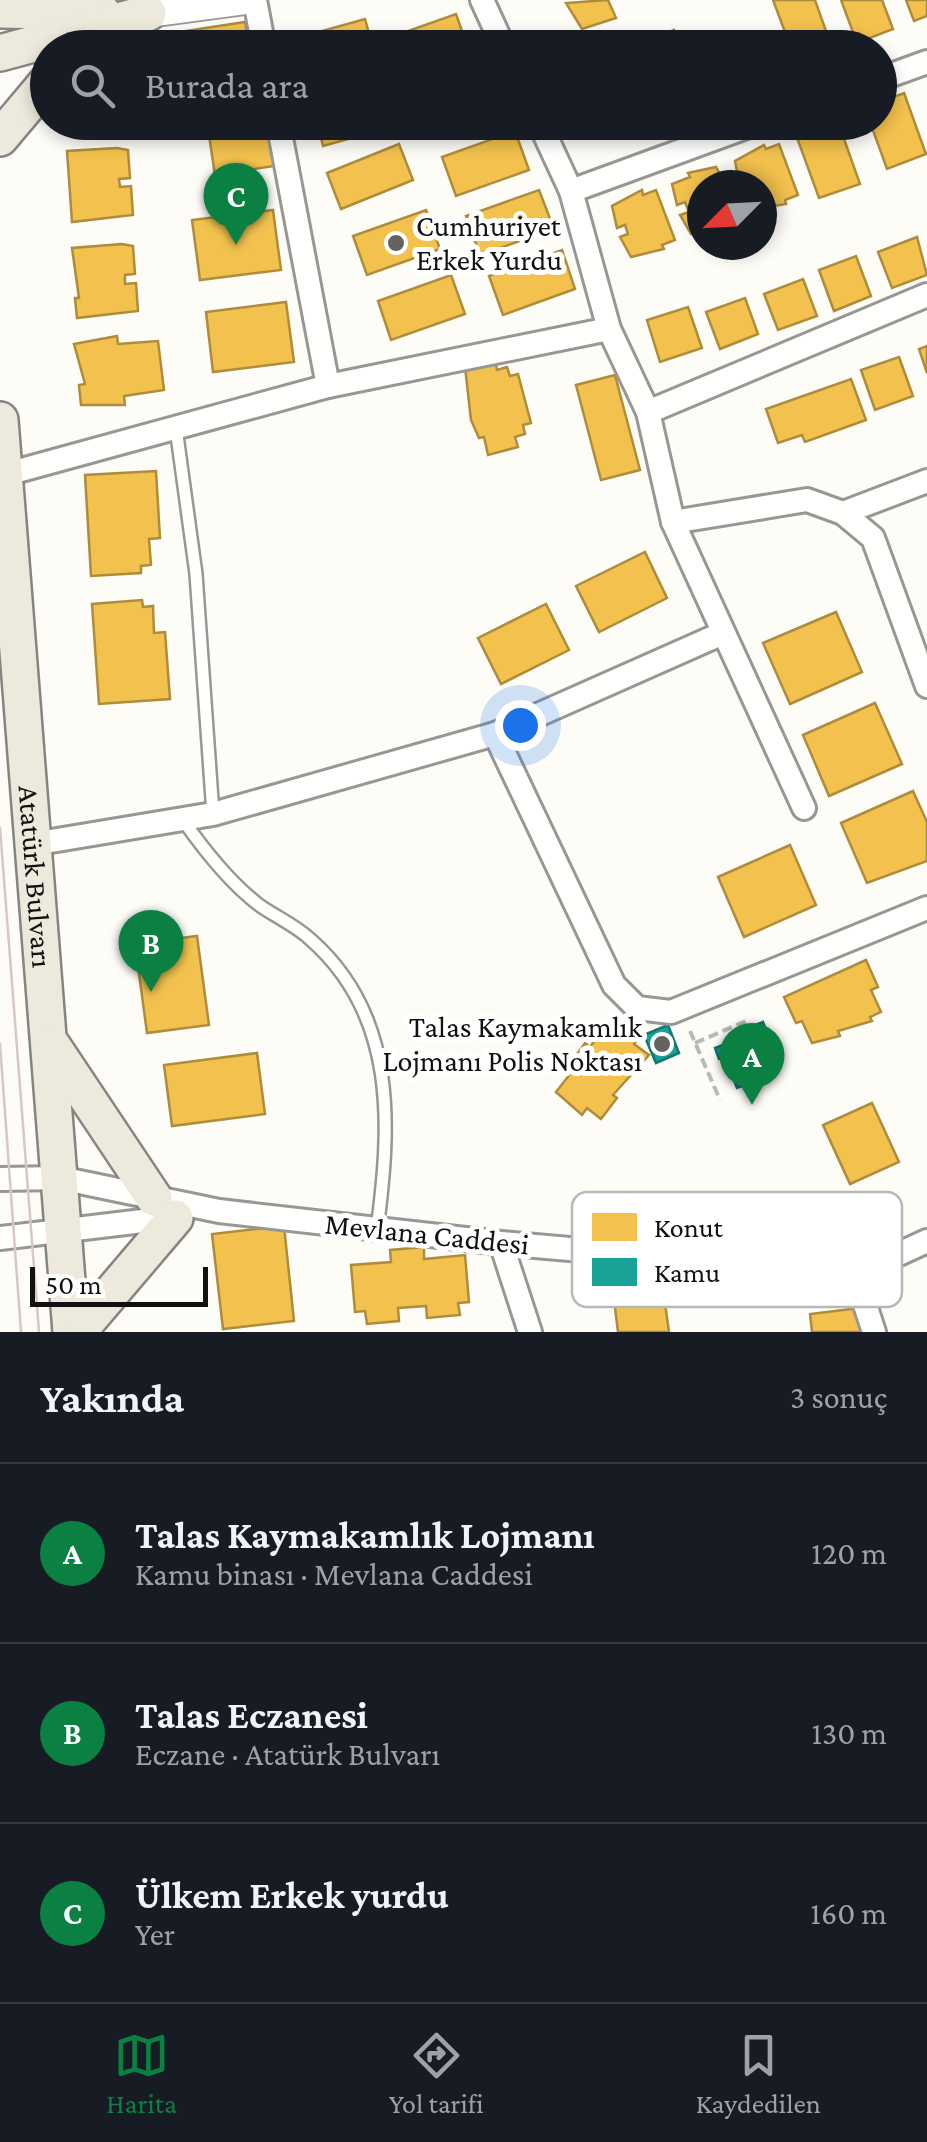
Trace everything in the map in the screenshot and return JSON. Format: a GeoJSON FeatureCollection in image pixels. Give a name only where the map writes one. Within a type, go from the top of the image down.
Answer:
{"type":"FeatureCollection","features":[{"type":"Feature","properties":{"kind":"main road"},"geometry":{"type":"LineString","coordinates":[[0,10],[84,22],[148,13]]}},
{"type":"Feature","properties":{"kind":"main road"},"geometry":{"type":"LineString","coordinates":[[0,54],[30,43]]}},
{"type":"Feature","properties":{"kind":"main road"},"geometry":{"type":"LineString","coordinates":[[0,138],[30,102]]}},
{"type":"Feature","properties":{"kind":"main road","name":"Atatürk Bulvarı"},"geometry":{"type":"LineString","coordinates":[[0,420],[74,1332]]}},
{"type":"Feature","properties":{"kind":"main road"},"geometry":{"type":"LineString","coordinates":[[49,1039],[165,1208],[74,1332]]}},
{"type":"Feature","properties":{"kind":"street"},"geometry":{"type":"LineString","coordinates":[[148,13],[245,0]]}},
{"type":"Feature","properties":{"kind":"street"},"geometry":{"type":"LineString","coordinates":[[254,0],[260,30]]}},
{"type":"Feature","properties":{"kind":"street"},"geometry":{"type":"LineString","coordinates":[[482,0],[496,30]]}},
{"type":"Feature","properties":{"kind":"street"},"geometry":{"type":"LineString","coordinates":[[897,73],[927,62]]}},
{"type":"Feature","properties":{"kind":"street"},"geometry":{"type":"LineString","coordinates":[[281,140],[328,386]]}},
{"type":"Feature","properties":{"kind":"street"},"geometry":{"type":"LineString","coordinates":[[547,140],[571,191],[609,330],[648,412],[673,522],[804,808]]}},
{"type":"Feature","properties":{"kind":"street"},"geometry":{"type":"LineString","coordinates":[[571,191],[711,140]]}},
{"type":"Feature","properties":{"kind":"street"},"geometry":{"type":"LineString","coordinates":[[648,412],[927,295]]}},
{"type":"Feature","properties":{"kind":"street"},"geometry":{"type":"LineString","coordinates":[[4,475],[328,386],[609,330]]}},
{"type":"Feature","properties":{"kind":"street"},"geometry":{"type":"LineString","coordinates":[[843,514],[927,480]]}},
{"type":"Feature","properties":{"kind":"street"},"geometry":{"type":"LineString","coordinates":[[673,522],[807,500],[843,514],[873,538],[927,686]]}},
{"type":"Feature","properties":{"kind":"street"},"geometry":{"type":"LineString","coordinates":[[33,844],[213,814],[495,734],[723,633]]}},
{"type":"Feature","properties":{"kind":"street"},"geometry":{"type":"LineString","coordinates":[[495,734],[619,994],[649,1012],[680,1008],[927,908]]}},
{"type":"Feature","properties":{"kind":"street","name":"Mevlana Caddesi"},"geometry":{"type":"LineString","coordinates":[[0,1179],[60,1178],[165,1208],[572,1249]]}},
{"type":"Feature","properties":{"kind":"street","name":"Mevlana Caddesi"},"geometry":{"type":"LineString","coordinates":[[0,1238],[66,1233],[165,1208]]}},
{"type":"Feature","properties":{"kind":"street","name":"Mevlana Caddesi"},"geometry":{"type":"LineString","coordinates":[[902,1252],[927,1241]]}},
{"type":"Feature","properties":{"kind":"street"},"geometry":{"type":"LineString","coordinates":[[501,1243],[530,1332]]}},
{"type":"Feature","properties":{"kind":"street"},"geometry":{"type":"LineString","coordinates":[[866,1307],[874,1332]]}},
{"type":"Feature","properties":{"kind":"lane"},"geometry":{"type":"LineString","coordinates":[[176,428],[196,574],[213,814]]}},
{"type":"Feature","properties":{"kind":"lane"},"geometry":{"type":"LineString","coordinates":[[183,820],[243,891],[333,960],[363,1004],[379,1051],[386,1098],[388,1149],[377,1229]]}},
{"type":"Feature","properties":{"kind":"path"},"geometry":{"type":"LineString","coordinates":[[680,1008],[720,1100]]}},
{"type":"Feature","properties":{"kind":"path"},"geometry":{"type":"LineString","coordinates":[[695,1042],[746,1021]]}},
{"type":"Feature","properties":{"kind":"building: Konut"},"geometry":{"type":"Polygon","coordinates":[[[608,0],[616,18],[582,29],[566,3],[608,0]]]}},
{"type":"Feature","properties":{"kind":"building: Konut"},"geometry":{"type":"Polygon","coordinates":[[[773,0],[815,0],[826,30],[784,30],[773,0]]]}},
{"type":"Feature","properties":{"kind":"building: Konut"},"geometry":{"type":"Polygon","coordinates":[[[841,0],[882,0],[893,29],[852,30],[841,0]]]}},
{"type":"Feature","properties":{"kind":"building: Konut"},"geometry":{"type":"Polygon","coordinates":[[[906,0],[927,0],[927,16],[914,21],[906,0]]]}},
{"type":"Feature","properties":{"kind":"building: Konut"},"geometry":{"type":"Polygon","coordinates":[[[456,14],[462,30],[411,30],[456,14]]]}},
{"type":"Feature","properties":{"kind":"building: Konut"},"geometry":{"type":"Polygon","coordinates":[[[365,19],[368,30],[325,30],[365,19]]]}},
{"type":"Feature","properties":{"kind":"building: Konut"},"geometry":{"type":"Polygon","coordinates":[[[245,22],[247,30],[192,30],[245,22]]]}},
{"type":"Feature","properties":{"kind":"building: Konut"},"geometry":{"type":"Polygon","coordinates":[[[904,93],[926,154],[887,169],[877,140],[897,140],[897,96],[904,93]]]}},
{"type":"Feature","properties":{"kind":"building: Konut"},"geometry":{"type":"Polygon","coordinates":[[[210,140],[270,140],[274,166],[215,175],[210,140]]]}},
{"type":"Feature","properties":{"kind":"building: Konut"},"geometry":{"type":"Polygon","coordinates":[[[322,140],[345,140],[323,146],[322,140]]]}},
{"type":"Feature","properties":{"kind":"building: Konut"},"geometry":{"type":"Polygon","coordinates":[[[490,140],[518,140],[529,170],[456,196],[442,157],[490,140]]]}},
{"type":"Feature","properties":{"kind":"building: Konut"},"geometry":{"type":"Polygon","coordinates":[[[798,140],[844,140],[860,184],[819,198],[798,140]]]}},
{"type":"Feature","properties":{"kind":"building: Konut"},"geometry":{"type":"Polygon","coordinates":[[[399,144],[413,180],[341,209],[327,173],[399,144]]]}},
{"type":"Feature","properties":{"kind":"building: Konut"},"geometry":{"type":"Polygon","coordinates":[[[779,144],[798,195],[785,200],[786,204],[777,206],[777,170],[737,170],[735,161],[764,145],[766,149],[779,144]]]}},
{"type":"Feature","properties":{"kind":"building: Konut"},"geometry":{"type":"Polygon","coordinates":[[[128,150],[130,178],[119,179],[120,187],[131,186],[133,215],[72,222],[67,151],[128,150]]]}},
{"type":"Feature","properties":{"kind":"building: Konut"},"geometry":{"type":"Polygon","coordinates":[[[687,178],[687,207],[685,202],[677,205],[672,184],[687,178]]]}},
{"type":"Feature","properties":{"kind":"building: Konut"},"geometry":{"type":"Polygon","coordinates":[[[539,190],[554,229],[480,255],[466,216],[539,190]]]}},
{"type":"Feature","properties":{"kind":"building: Konut"},"geometry":{"type":"Polygon","coordinates":[[[642,190],[643,195],[656,190],[675,240],[662,245],[664,249],[631,257],[620,237],[628,234],[625,225],[617,228],[612,206],[642,190]]]}},
{"type":"Feature","properties":{"kind":"building: Konut"},"geometry":{"type":"Polygon","coordinates":[[[273,210],[281,270],[200,280],[192,220],[273,210]]]}},
{"type":"Feature","properties":{"kind":"building: Konut","name":"Cumhuriyet Erkek Yurdu"},"geometry":{"type":"Polygon","coordinates":[[[426,210],[440,249],[367,275],[353,236],[426,210]]]}},
{"type":"Feature","properties":{"kind":"building: Konut"},"geometry":{"type":"Polygon","coordinates":[[[917,237],[927,275],[892,288],[878,252],[917,237]]]}},
{"type":"Feature","properties":{"kind":"building: Konut"},"geometry":{"type":"Polygon","coordinates":[[[133,246],[135,274],[125,275],[125,284],[136,283],[138,311],[77,318],[75,298],[79,298],[72,248],[133,246]]]}},
{"type":"Feature","properties":{"kind":"building: Konut"},"geometry":{"type":"Polygon","coordinates":[[[562,250],[575,289],[503,315],[489,276],[562,250]]]}},
{"type":"Feature","properties":{"kind":"building: Konut"},"geometry":{"type":"Polygon","coordinates":[[[856,256],[871,296],[834,311],[819,270],[856,256]]]}},
{"type":"Feature","properties":{"kind":"building: Konut"},"geometry":{"type":"Polygon","coordinates":[[[451,275],[465,314],[391,340],[378,301],[451,275]]]}},
{"type":"Feature","properties":{"kind":"building: Konut"},"geometry":{"type":"Polygon","coordinates":[[[803,279],[817,316],[778,330],[764,294],[803,279]]]}},
{"type":"Feature","properties":{"kind":"building: Konut"},"geometry":{"type":"Polygon","coordinates":[[[745,298],[758,334],[720,349],[706,312],[745,298]]]}},
{"type":"Feature","properties":{"kind":"building: Konut"},"geometry":{"type":"Polygon","coordinates":[[[286,302],[294,362],[213,372],[206,312],[286,302]]]}},
{"type":"Feature","properties":{"kind":"building: Konut"},"geometry":{"type":"Polygon","coordinates":[[[688,307],[702,348],[660,362],[647,320],[688,307]]]}},
{"type":"Feature","properties":{"kind":"building: Konut"},"geometry":{"type":"Polygon","coordinates":[[[117,336],[118,344],[158,341],[164,390],[124,396],[125,405],[81,405],[79,385],[85,384],[74,344],[117,336]]]}},
{"type":"Feature","properties":{"kind":"building: Konut"},"geometry":{"type":"Polygon","coordinates":[[[927,346],[927,373],[919,349],[927,346]]]}},
{"type":"Feature","properties":{"kind":"building: Konut"},"geometry":{"type":"Polygon","coordinates":[[[899,357],[913,396],[875,410],[861,370],[899,357]]]}},
{"type":"Feature","properties":{"kind":"building: Konut"},"geometry":{"type":"Polygon","coordinates":[[[495,359],[497,370],[507,367],[510,376],[518,374],[531,423],[523,425],[525,434],[515,437],[518,447],[488,455],[484,437],[479,438],[471,420],[465,367],[495,359]]]}},
{"type":"Feature","properties":{"kind":"building: Konut"},"geometry":{"type":"Polygon","coordinates":[[[615,375],[640,470],[601,480],[576,385],[615,375]]]}},
{"type":"Feature","properties":{"kind":"building: Konut"},"geometry":{"type":"Polygon","coordinates":[[[851,379],[866,420],[805,442],[802,435],[778,443],[766,409],[851,379]]]}},
{"type":"Feature","properties":{"kind":"building: Konut"},"geometry":{"type":"Polygon","coordinates":[[[156,471],[160,538],[149,539],[151,565],[141,566],[141,573],[91,576],[85,475],[156,471]]]}},
{"type":"Feature","properties":{"kind":"building: Konut"},"geometry":{"type":"Polygon","coordinates":[[[645,552],[667,598],[599,632],[576,586],[645,552]]]}},
{"type":"Feature","properties":{"kind":"building: Konut"},"geometry":{"type":"Polygon","coordinates":[[[142,600],[143,607],[153,606],[154,633],[165,632],[170,699],[99,704],[92,604],[142,600]]]}},
{"type":"Feature","properties":{"kind":"building: Konut"},"geometry":{"type":"Polygon","coordinates":[[[546,604],[569,650],[501,684],[478,638],[546,604]]]}},
{"type":"Feature","properties":{"kind":"building: Konut"},"geometry":{"type":"Polygon","coordinates":[[[836,612],[862,672],[790,704],[763,643],[836,612]]]}},
{"type":"Feature","properties":{"kind":"building: Konut"},"geometry":{"type":"Polygon","coordinates":[[[875,703],[902,764],[829,796],[803,735],[875,703]]]}},
{"type":"Feature","properties":{"kind":"building: Konut"},"geometry":{"type":"Polygon","coordinates":[[[913,791],[927,822],[927,861],[867,883],[841,823],[913,791]]]}},
{"type":"Feature","properties":{"kind":"building: Konut"},"geometry":{"type":"Polygon","coordinates":[[[790,845],[816,905],[744,937],[718,877],[790,845]]]}},
{"type":"Feature","properties":{"kind":"building: Konut"},"geometry":{"type":"Polygon","coordinates":[[[197,936],[209,1025],[147,1033],[135,944],[197,936]]]}},
{"type":"Feature","properties":{"kind":"building: Konut"},"geometry":{"type":"Polygon","coordinates":[[[866,960],[878,987],[871,990],[881,1012],[870,1017],[872,1021],[838,1031],[840,1036],[812,1043],[802,1021],[796,1023],[784,997],[866,960]]]}},
{"type":"Feature","properties":{"kind":"building: Konut"},"geometry":{"type":"Polygon","coordinates":[[[610,1019],[639,1037],[634,1044],[649,1055],[613,1095],[617,1098],[601,1119],[587,1108],[582,1115],[556,1092],[577,1065],[572,1061],[585,1043],[590,1047],[610,1019]]]}},
{"type":"Feature","properties":{"kind":"building: Konut"},"geometry":{"type":"Polygon","coordinates":[[[257,1053],[265,1114],[172,1126],[164,1065],[257,1053]]]}},
{"type":"Feature","properties":{"kind":"building: Konut"},"geometry":{"type":"Polygon","coordinates":[[[872,1103],[899,1162],[850,1184],[823,1125],[872,1103]]]}},
{"type":"Feature","properties":{"kind":"building: Konut"},"geometry":{"type":"Polygon","coordinates":[[[284,1226],[294,1321],[223,1329],[212,1234],[284,1226]]]}},
{"type":"Feature","properties":{"kind":"building: Konut"},"geometry":{"type":"Polygon","coordinates":[[[424,1247],[424,1259],[465,1255],[469,1302],[458,1303],[460,1315],[427,1318],[426,1306],[398,1308],[399,1321],[367,1324],[365,1311],[355,1312],[351,1265],[391,1262],[390,1250],[424,1247]]]}},
{"type":"Feature","properties":{"kind":"building: Konut"},"geometry":{"type":"Polygon","coordinates":[[[615,1307],[665,1307],[669,1332],[618,1332],[615,1307]]]}},
{"type":"Feature","properties":{"kind":"building: Konut"},"geometry":{"type":"Polygon","coordinates":[[[860,1308],[863,1332],[812,1332],[810,1314],[860,1308]]]}},
{"type":"Feature","properties":{"kind":"building: Kamu"},"geometry":{"type":"Polygon","coordinates":[[[763,1022],[779,1063],[760,1071],[763,1078],[737,1088],[725,1057],[719,1059],[715,1048],[733,1041],[731,1035],[763,1022]]]}},
{"type":"Feature","properties":{"kind":"building: Kamu","name":"Talas Kaymakamlık Lojmanı Polis Noktası"},"geometry":{"type":"Polygon","coordinates":[[[668,1025],[679,1053],[656,1063],[644,1035],[668,1025]]]}},
{"type":"Feature","properties":{"kind":"tram line"},"geometry":{"type":"LineString","coordinates":[[0,828],[39,1332]]}},
{"type":"Feature","properties":{"kind":"tram line"},"geometry":{"type":"LineString","coordinates":[[0,1044],[21,1332]]}},
{"type":"Feature","properties":{"kind":"place","name":"Cumhuriyet Erkek Yurdu"},"geometry":{"type":"Point","coordinates":[396,243]}},
{"type":"Feature","properties":{"kind":"place","name":"Ülkem Erkek yurdu"},"geometry":{"type":"Point","coordinates":[236,245]}},
{"type":"Feature","properties":{"kind":"place","name":"Talas Eczanesi"},"geometry":{"type":"Point","coordinates":[151,992]}},
{"type":"Feature","properties":{"kind":"place","name":"Talas Kaymakamlık Lojmanı Polis Noktası"},"geometry":{"type":"Point","coordinates":[662,1044]}},
{"type":"Feature","properties":{"kind":"place","name":"Talas Kaymakamlık Lojmanı"},"geometry":{"type":"Point","coordinates":[752,1105]}}]}
